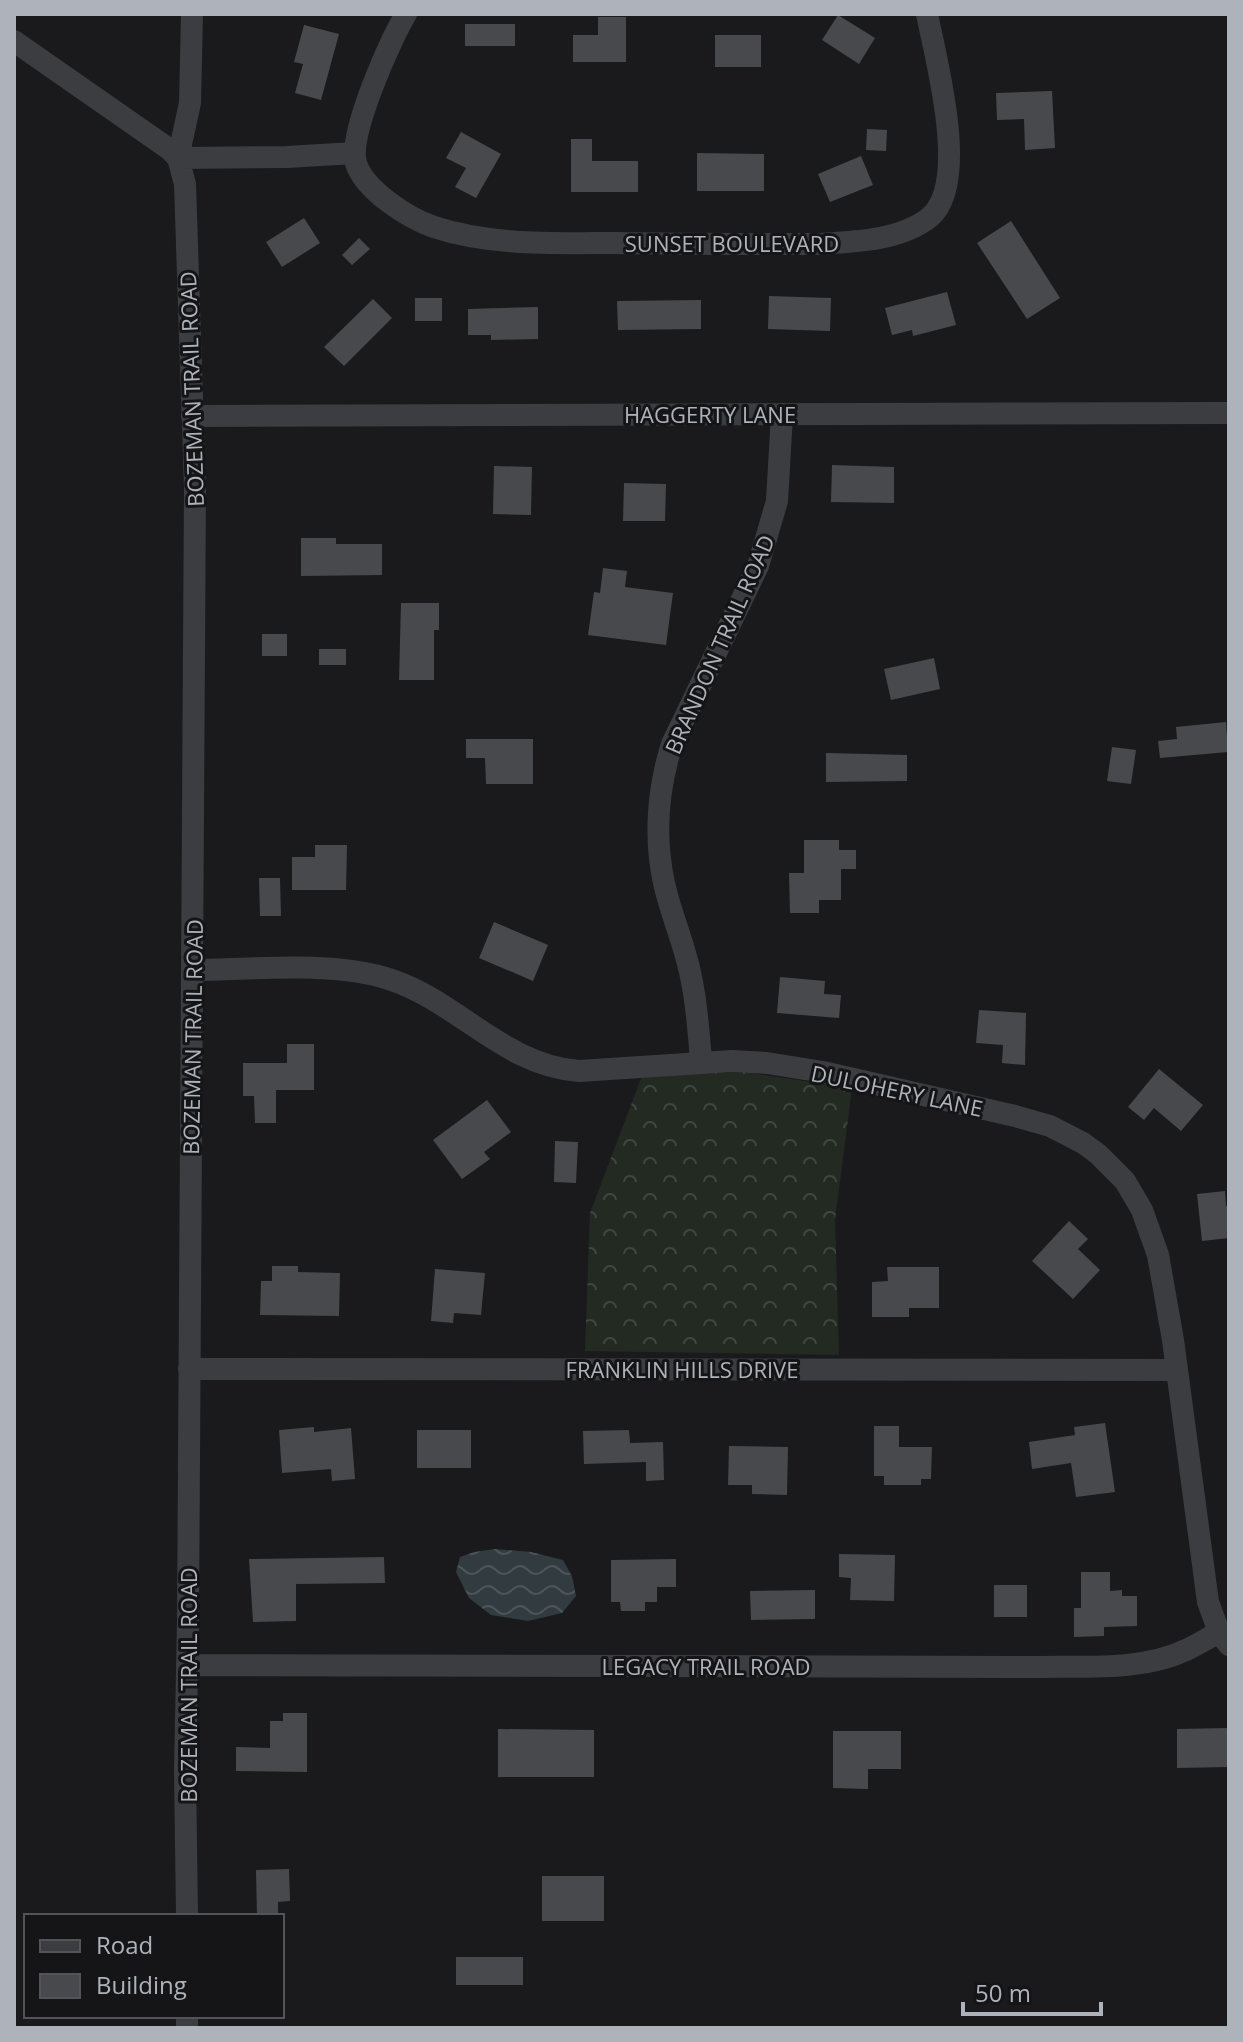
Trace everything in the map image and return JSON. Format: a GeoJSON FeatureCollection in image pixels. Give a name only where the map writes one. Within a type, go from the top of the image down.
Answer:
{"type":"FeatureCollection","features":[{"type":"Feature","properties":{"kind":"street"},"geometry":{"type":"LineString","coordinates":[[178,158],[190,103],[192,14]]}},
{"type":"Feature","properties":{"kind":"street"},"geometry":{"type":"LineString","coordinates":[[14,41],[178,158],[354,153],[362,118],[406,14]]}},
{"type":"Feature","properties":{"kind":"street","name":"SUNSET BOULEVARD"},"geometry":{"type":"LineString","coordinates":[[354,153],[366,181],[391,203],[435,227],[475,236],[534,243],[817,244],[859,241],[893,234],[930,217],[939,204],[947,180],[950,137],[927,14]]}},
{"type":"Feature","properties":{"kind":"street","name":"BOZEMAN TRAIL ROAD"},"geometry":{"type":"LineString","coordinates":[[178,158],[185,184],[195,488],[185,1770],[187,1914]]}},
{"type":"Feature","properties":{"kind":"street","name":"HAGGERTY LANE"},"geometry":{"type":"LineString","coordinates":[[192,416],[1229,413]]}},
{"type":"Feature","properties":{"kind":"street","name":"BRANDON TRAIL ROAD"},"geometry":{"type":"LineString","coordinates":[[701,1062],[691,977],[663,881],[659,806],[672,744],[758,566],[774,518],[782,450],[782,414]]}},
{"type":"Feature","properties":{"kind":"street","name":"DULOHERY LANE"},"geometry":{"type":"LineString","coordinates":[[193,970],[337,970],[399,982],[429,997],[511,1051],[559,1069],[579,1071],[701,1062],[767,1063],[823,1072],[1015,1116],[1050,1126],[1083,1143],[1125,1181],[1149,1225],[1158,1255],[1208,1602],[1224,1639]]}},
{"type":"Feature","properties":{"kind":"street","name":"FRANKLIN HILLS DRIVE"},"geometry":{"type":"LineString","coordinates":[[189,1369],[1176,1370]]}},
{"type":"Feature","properties":{"kind":"street","name":"LEGACY TRAIL ROAD"},"geometry":{"type":"LineString","coordinates":[[187,1665],[1116,1665],[1153,1660],[1224,1639]]}},
{"type":"Feature","properties":{"kind":"green space"},"geometry":{"type":"Polygon","coordinates":[[[744,1072],[852,1088],[835,1220],[839,1355],[585,1351],[590,1213],[642,1076],[744,1072]]]}},
{"type":"Feature","properties":{"kind":"water"},"geometry":{"type":"Polygon","coordinates":[[[495,1549],[531,1552],[563,1560],[572,1576],[576,1596],[562,1613],[528,1621],[491,1615],[469,1598],[456,1572],[460,1557],[495,1549]]]}},
{"type":"Feature","properties":{"kind":"building"},"geometry":{"type":"Polygon","coordinates":[[[838,15],[875,38],[859,64],[822,40],[838,15]]]}},
{"type":"Feature","properties":{"kind":"building"},"geometry":{"type":"Polygon","coordinates":[[[598,17],[626,17],[626,62],[573,62],[573,35],[598,35],[598,17]]]}},
{"type":"Feature","properties":{"kind":"building"},"geometry":{"type":"Polygon","coordinates":[[[465,24],[515,24],[515,46],[465,46],[465,24]]]}},
{"type":"Feature","properties":{"kind":"building"},"geometry":{"type":"Polygon","coordinates":[[[304,25],[339,34],[321,100],[295,93],[303,64],[294,62],[304,25]]]}},
{"type":"Feature","properties":{"kind":"building"},"geometry":{"type":"Polygon","coordinates":[[[715,35],[761,35],[761,67],[715,67],[715,35]]]}},
{"type":"Feature","properties":{"kind":"building"},"geometry":{"type":"Polygon","coordinates":[[[1052,91],[1055,148],[1025,150],[1024,119],[997,120],[996,93],[1052,91]]]}},
{"type":"Feature","properties":{"kind":"building"},"geometry":{"type":"Polygon","coordinates":[[[867,129],[887,130],[886,151],[866,150],[867,129]]]}},
{"type":"Feature","properties":{"kind":"building"},"geometry":{"type":"Polygon","coordinates":[[[461,132],[501,154],[476,198],[455,187],[466,168],[446,158],[461,132]]]}},
{"type":"Feature","properties":{"kind":"building"},"geometry":{"type":"Polygon","coordinates":[[[571,139],[592,139],[592,161],[638,161],[638,192],[571,192],[571,139]]]}},
{"type":"Feature","properties":{"kind":"building"},"geometry":{"type":"Polygon","coordinates":[[[697,153],[764,154],[764,191],[697,191],[697,153]]]}},
{"type":"Feature","properties":{"kind":"building"},"geometry":{"type":"Polygon","coordinates":[[[861,156],[873,185],[830,202],[818,174],[861,156]]]}},
{"type":"Feature","properties":{"kind":"building"},"geometry":{"type":"Polygon","coordinates":[[[304,218],[320,243],[282,267],[266,242],[304,218]]]}},
{"type":"Feature","properties":{"kind":"building"},"geometry":{"type":"Polygon","coordinates":[[[1011,221],[1060,298],[1027,319],[977,243],[1011,221]]]}},
{"type":"Feature","properties":{"kind":"building"},"geometry":{"type":"Polygon","coordinates":[[[359,238],[370,249],[352,265],[342,255],[359,238]]]}},
{"type":"Feature","properties":{"kind":"building"},"geometry":{"type":"Polygon","coordinates":[[[947,292],[956,325],[913,336],[912,330],[892,335],[885,308],[947,292]]]}},
{"type":"Feature","properties":{"kind":"building"},"geometry":{"type":"Polygon","coordinates":[[[769,296],[831,298],[830,331],[768,329],[769,296]]]}},
{"type":"Feature","properties":{"kind":"building"},"geometry":{"type":"Polygon","coordinates":[[[415,298],[442,298],[442,321],[415,321],[415,298]]]}},
{"type":"Feature","properties":{"kind":"building"},"geometry":{"type":"Polygon","coordinates":[[[373,299],[392,318],[344,366],[324,347],[373,299]]]}},
{"type":"Feature","properties":{"kind":"building"},"geometry":{"type":"Polygon","coordinates":[[[701,300],[701,329],[618,330],[617,301],[701,300]]]}},
{"type":"Feature","properties":{"kind":"building"},"geometry":{"type":"Polygon","coordinates":[[[538,307],[538,339],[491,340],[491,335],[468,335],[468,309],[538,307]]]}},
{"type":"Feature","properties":{"kind":"building"},"geometry":{"type":"Polygon","coordinates":[[[832,465],[894,467],[894,503],[831,502],[832,465]]]}},
{"type":"Feature","properties":{"kind":"building"},"geometry":{"type":"Polygon","coordinates":[[[494,466],[532,467],[531,515],[493,514],[494,466]]]}},
{"type":"Feature","properties":{"kind":"building"},"geometry":{"type":"Polygon","coordinates":[[[624,483],[666,484],[665,521],[623,521],[624,483]]]}},
{"type":"Feature","properties":{"kind":"building"},"geometry":{"type":"Polygon","coordinates":[[[301,538],[336,538],[336,544],[382,544],[382,575],[301,576],[301,538]]]}},
{"type":"Feature","properties":{"kind":"building"},"geometry":{"type":"Polygon","coordinates":[[[603,568],[627,571],[625,587],[673,593],[666,645],[588,635],[594,592],[600,593],[603,568]]]}},
{"type":"Feature","properties":{"kind":"building"},"geometry":{"type":"Polygon","coordinates":[[[401,603],[439,603],[439,630],[434,630],[434,680],[399,680],[401,603]]]}},
{"type":"Feature","properties":{"kind":"building"},"geometry":{"type":"Polygon","coordinates":[[[262,634],[287,634],[287,656],[262,656],[262,634]]]}},
{"type":"Feature","properties":{"kind":"building"},"geometry":{"type":"Polygon","coordinates":[[[319,649],[346,649],[346,665],[319,665],[319,649]]]}},
{"type":"Feature","properties":{"kind":"building"},"geometry":{"type":"Polygon","coordinates":[[[934,658],[940,689],[891,700],[884,669],[934,658]]]}},
{"type":"Feature","properties":{"kind":"building"},"geometry":{"type":"Polygon","coordinates":[[[1226,722],[1228,752],[1160,758],[1158,741],[1177,739],[1176,727],[1226,722]]]}},
{"type":"Feature","properties":{"kind":"building"},"geometry":{"type":"Polygon","coordinates":[[[466,739],[533,739],[533,784],[486,784],[485,758],[466,758],[466,739]]]}},
{"type":"Feature","properties":{"kind":"building"},"geometry":{"type":"Polygon","coordinates":[[[1112,747],[1136,750],[1131,784],[1107,781],[1112,747]]]}},
{"type":"Feature","properties":{"kind":"building"},"geometry":{"type":"Polygon","coordinates":[[[826,753],[907,755],[907,781],[826,782],[826,753]]]}},
{"type":"Feature","properties":{"kind":"building"},"geometry":{"type":"Polygon","coordinates":[[[804,840],[839,840],[839,850],[856,850],[856,869],[841,869],[841,900],[819,900],[819,913],[790,913],[789,873],[804,873],[804,840]]]}},
{"type":"Feature","properties":{"kind":"building"},"geometry":{"type":"Polygon","coordinates":[[[315,845],[347,845],[346,890],[292,890],[292,857],[315,857],[315,845]]]}},
{"type":"Feature","properties":{"kind":"building"},"geometry":{"type":"Polygon","coordinates":[[[259,878],[280,878],[281,916],[260,916],[259,878]]]}},
{"type":"Feature","properties":{"kind":"building"},"geometry":{"type":"Polygon","coordinates":[[[494,922],[548,945],[533,981],[479,958],[494,922]]]}},
{"type":"Feature","properties":{"kind":"building"},"geometry":{"type":"Polygon","coordinates":[[[780,977],[825,981],[824,994],[841,995],[839,1018],[777,1013],[780,977]]]}},
{"type":"Feature","properties":{"kind":"building"},"geometry":{"type":"Polygon","coordinates":[[[979,1010],[1026,1013],[1025,1065],[1002,1063],[1003,1045],[976,1043],[979,1010]]]}},
{"type":"Feature","properties":{"kind":"building"},"geometry":{"type":"Polygon","coordinates":[[[287,1044],[314,1044],[314,1090],[276,1090],[276,1123],[255,1123],[254,1096],[243,1096],[243,1063],[287,1063],[287,1044]]]}},
{"type":"Feature","properties":{"kind":"building"},"geometry":{"type":"Polygon","coordinates":[[[1159,1069],[1203,1105],[1181,1131],[1154,1108],[1144,1120],[1128,1107],[1159,1069]]]}},
{"type":"Feature","properties":{"kind":"building"},"geometry":{"type":"Polygon","coordinates":[[[487,1100],[511,1132],[484,1152],[490,1159],[462,1179],[433,1140],[487,1100]]]}},
{"type":"Feature","properties":{"kind":"building"},"geometry":{"type":"Polygon","coordinates":[[[555,1141],[578,1142],[576,1183],[554,1182],[555,1141]]]}},
{"type":"Feature","properties":{"kind":"building"},"geometry":{"type":"Polygon","coordinates":[[[1225,1191],[1226,1206],[1229,1205],[1229,1238],[1202,1241],[1197,1194],[1225,1191]]]}},
{"type":"Feature","properties":{"kind":"building"},"geometry":{"type":"Polygon","coordinates":[[[1069,1221],[1088,1239],[1078,1249],[1100,1270],[1073,1299],[1032,1261],[1069,1221]]]}},
{"type":"Feature","properties":{"kind":"building"},"geometry":{"type":"Polygon","coordinates":[[[272,1266],[298,1266],[298,1272],[340,1273],[339,1316],[260,1315],[261,1281],[272,1281],[272,1266]]]}},
{"type":"Feature","properties":{"kind":"building"},"geometry":{"type":"Polygon","coordinates":[[[887,1267],[939,1267],[939,1308],[909,1308],[909,1317],[872,1317],[872,1282],[888,1281],[887,1267]]]}},
{"type":"Feature","properties":{"kind":"building"},"geometry":{"type":"Polygon","coordinates":[[[435,1269],[485,1273],[481,1315],[454,1313],[453,1323],[431,1321],[435,1269]]]}},
{"type":"Feature","properties":{"kind":"building"},"geometry":{"type":"Polygon","coordinates":[[[1105,1423],[1115,1492],[1076,1497],[1071,1463],[1032,1469],[1029,1442],[1075,1435],[1074,1427],[1105,1423]]]}},
{"type":"Feature","properties":{"kind":"building"},"geometry":{"type":"Polygon","coordinates":[[[874,1426],[899,1426],[899,1447],[932,1447],[931,1479],[921,1479],[921,1485],[884,1485],[884,1476],[874,1476],[874,1426]]]}},
{"type":"Feature","properties":{"kind":"building"},"geometry":{"type":"Polygon","coordinates":[[[314,1427],[314,1432],[351,1428],[355,1479],[332,1481],[331,1469],[282,1473],[279,1430],[314,1427]]]}},
{"type":"Feature","properties":{"kind":"building"},"geometry":{"type":"Polygon","coordinates":[[[417,1430],[471,1430],[471,1468],[417,1468],[417,1430]]]}},
{"type":"Feature","properties":{"kind":"building"},"geometry":{"type":"Polygon","coordinates":[[[629,1430],[630,1443],[663,1442],[664,1480],[646,1481],[646,1462],[584,1464],[583,1431],[629,1430]]]}},
{"type":"Feature","properties":{"kind":"building"},"geometry":{"type":"Polygon","coordinates":[[[729,1446],[788,1447],[787,1495],[752,1494],[752,1485],[728,1485],[729,1446]]]}},
{"type":"Feature","properties":{"kind":"building"},"geometry":{"type":"Polygon","coordinates":[[[839,1554],[895,1555],[894,1601],[850,1600],[851,1578],[839,1577],[839,1554]]]}},
{"type":"Feature","properties":{"kind":"building"},"geometry":{"type":"Polygon","coordinates":[[[384,1557],[385,1583],[296,1584],[296,1621],[253,1622],[249,1559],[384,1557]]]}},
{"type":"Feature","properties":{"kind":"building"},"geometry":{"type":"Polygon","coordinates":[[[676,1559],[676,1587],[657,1587],[657,1602],[645,1602],[645,1611],[621,1611],[620,1602],[611,1602],[611,1560],[676,1559]]]}},
{"type":"Feature","properties":{"kind":"building"},"geometry":{"type":"Polygon","coordinates":[[[1081,1572],[1110,1572],[1110,1591],[1122,1590],[1122,1596],[1137,1596],[1137,1626],[1104,1627],[1104,1636],[1074,1637],[1074,1608],[1081,1608],[1081,1572]]]}},
{"type":"Feature","properties":{"kind":"building"},"geometry":{"type":"Polygon","coordinates":[[[994,1585],[1027,1585],[1027,1617],[994,1617],[994,1585]]]}},
{"type":"Feature","properties":{"kind":"building"},"geometry":{"type":"Polygon","coordinates":[[[815,1590],[815,1619],[751,1620],[750,1591],[815,1590]]]}},
{"type":"Feature","properties":{"kind":"building"},"geometry":{"type":"Polygon","coordinates":[[[283,1713],[307,1713],[307,1772],[236,1771],[236,1747],[270,1748],[270,1721],[283,1721],[283,1713]]]}},
{"type":"Feature","properties":{"kind":"building"},"geometry":{"type":"Polygon","coordinates":[[[1229,1728],[1229,1767],[1177,1768],[1177,1729],[1229,1728]]]}},
{"type":"Feature","properties":{"kind":"building"},"geometry":{"type":"Polygon","coordinates":[[[498,1729],[594,1730],[594,1777],[498,1777],[498,1729]]]}},
{"type":"Feature","properties":{"kind":"building"},"geometry":{"type":"Polygon","coordinates":[[[833,1731],[901,1731],[901,1769],[868,1769],[868,1789],[833,1788],[833,1731]]]}},
{"type":"Feature","properties":{"kind":"building"},"geometry":{"type":"Polygon","coordinates":[[[289,1869],[290,1901],[278,1902],[278,1914],[257,1914],[256,1870],[289,1869]]]}},
{"type":"Feature","properties":{"kind":"building"},"geometry":{"type":"Polygon","coordinates":[[[542,1876],[604,1876],[604,1921],[542,1921],[542,1876]]]}},
{"type":"Feature","properties":{"kind":"building"},"geometry":{"type":"Polygon","coordinates":[[[456,1957],[523,1957],[523,1985],[456,1985],[456,1957]]]}}]}
